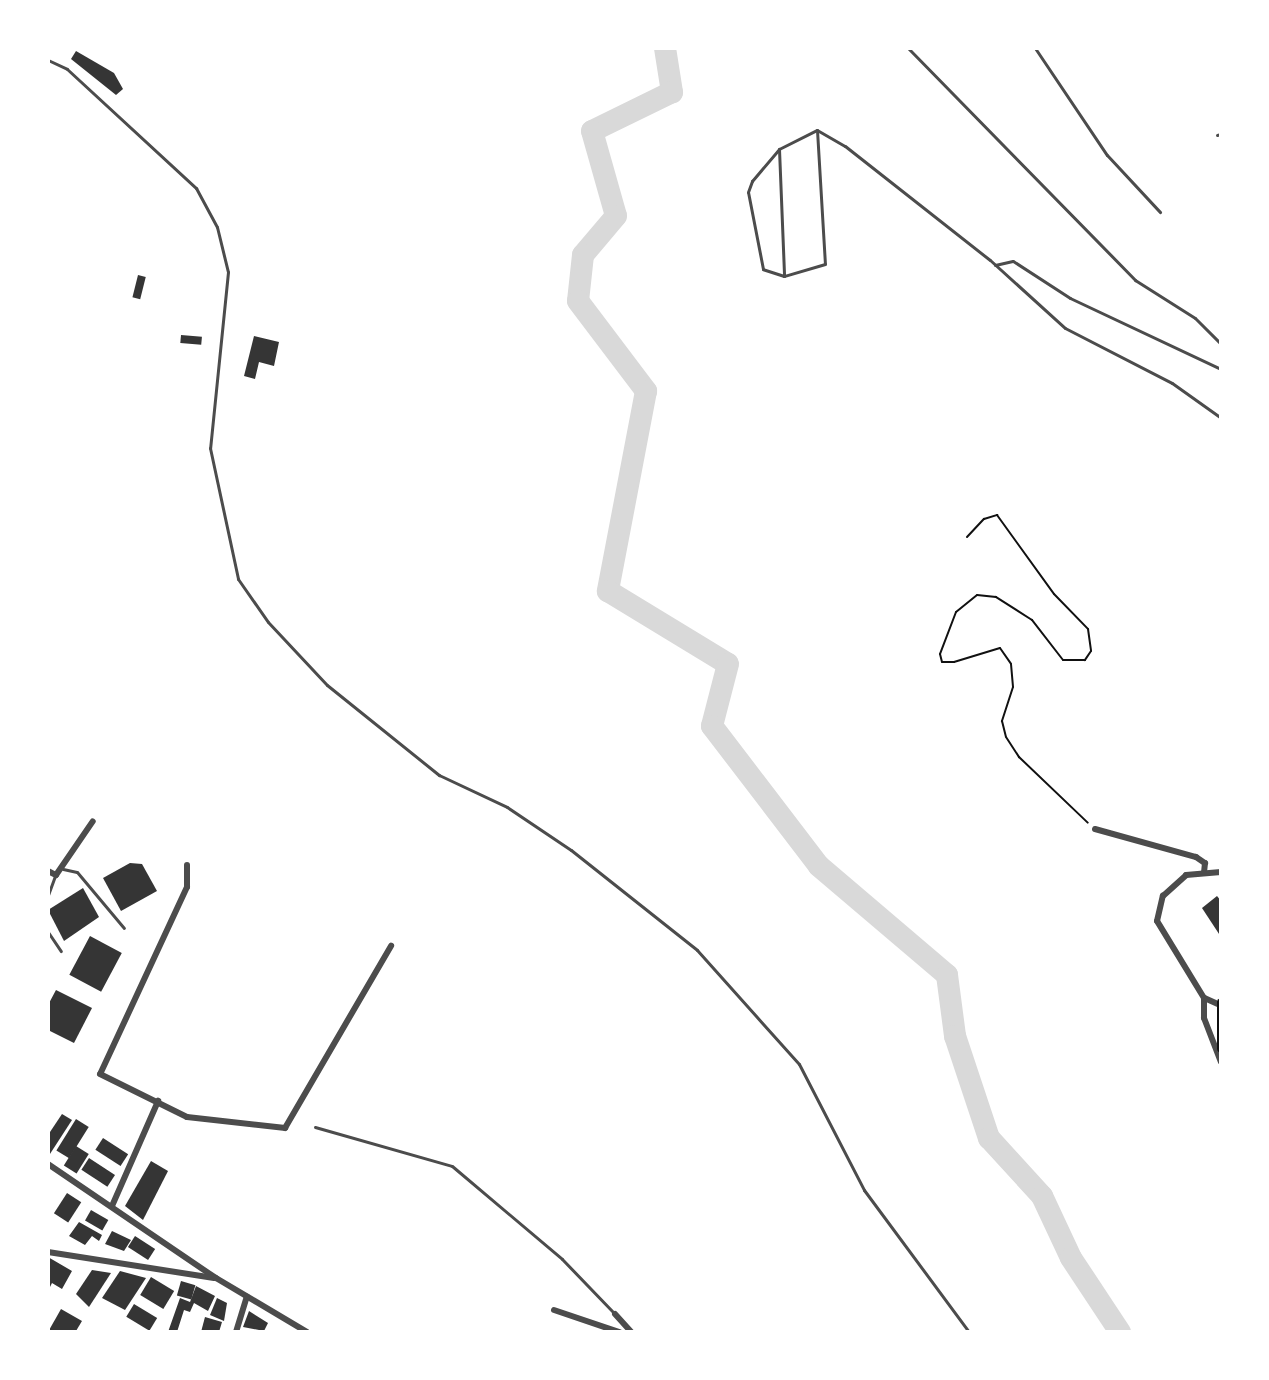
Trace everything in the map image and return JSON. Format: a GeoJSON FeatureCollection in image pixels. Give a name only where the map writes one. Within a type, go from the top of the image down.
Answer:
{"type":"FeatureCollection","features":[{"type":"Feature","properties":{"kind":"main road"},"geometry":{"type":"LineString","coordinates":[[1220,1004],[1221,1048]]}},
{"type":"Feature","properties":{"kind":"street"},"geometry":{"type":"LineString","coordinates":[[48,871],[58,872],[93,821]]}},
{"type":"Feature","properties":{"kind":"street"},"geometry":{"type":"LineString","coordinates":[[1095,829],[1196,857],[1205,863],[1204,873]]}},
{"type":"Feature","properties":{"kind":"street"},"geometry":{"type":"LineString","coordinates":[[187,865],[187,887],[100,1074],[187,1117],[284,1129],[307,1098],[391,946]]}},
{"type":"Feature","properties":{"kind":"street"},"geometry":{"type":"LineString","coordinates":[[1221,872],[1186,875],[1163,896],[1157,921],[1204,998],[1212,1048],[1221,1062]]}},
{"type":"Feature","properties":{"kind":"street"},"geometry":{"type":"LineString","coordinates":[[1204,998],[1220,1004]]}},
{"type":"Feature","properties":{"kind":"street"},"geometry":{"type":"LineString","coordinates":[[112,1206],[158,1101]]}},
{"type":"Feature","properties":{"kind":"street"},"geometry":{"type":"LineString","coordinates":[[48,1164],[216,1278],[307,1332]]}},
{"type":"Feature","properties":{"kind":"street"},"geometry":{"type":"LineString","coordinates":[[48,1252],[216,1278]]}},
{"type":"Feature","properties":{"kind":"street"},"geometry":{"type":"LineString","coordinates":[[236,1332],[247,1297]]}},
{"type":"Feature","properties":{"kind":"street"},"geometry":{"type":"LineString","coordinates":[[554,1310],[619,1332]]}},
{"type":"Feature","properties":{"kind":"street"},"geometry":{"type":"LineString","coordinates":[[615,1314],[631,1332]]}},
{"type":"Feature","properties":{"kind":"lane"},"geometry":{"type":"LineString","coordinates":[[908,48],[1135,280],[1195,318],[1221,344]]}},
{"type":"Feature","properties":{"kind":"lane"},"geometry":{"type":"LineString","coordinates":[[1035,48],[1107,155],[1160,212]]}},
{"type":"Feature","properties":{"kind":"lane"},"geometry":{"type":"LineString","coordinates":[[48,60],[67,69],[196,188],[217,227],[228,272],[210,448],[238,579],[268,622],[327,685],[439,775],[507,807],[571,850],[697,950],[799,1064],[864,1190],[969,1332]]}},
{"type":"Feature","properties":{"kind":"lane"},"geometry":{"type":"LineString","coordinates":[[817,130],[825,264],[784,276],[759,263],[748,192],[779,149],[817,130]]}},
{"type":"Feature","properties":{"kind":"lane"},"geometry":{"type":"LineString","coordinates":[[817,130],[845,146],[995,265],[1065,328],[1172,383],[1221,418]]}},
{"type":"Feature","properties":{"kind":"lane"},"geometry":{"type":"LineString","coordinates":[[779,149],[784,276]]}},
{"type":"Feature","properties":{"kind":"lane"},"geometry":{"type":"LineString","coordinates":[[995,265],[1013,261],[1070,298],[1221,369]]}},
{"type":"Feature","properties":{"kind":"lane"},"geometry":{"type":"LineString","coordinates":[[48,895],[58,872],[77,872],[124,928]]}},
{"type":"Feature","properties":{"kind":"lane"},"geometry":{"type":"LineString","coordinates":[[48,932],[61,951]]}},
{"type":"Feature","properties":{"kind":"lane"},"geometry":{"type":"LineString","coordinates":[[315,1127],[452,1166],[562,1259],[615,1314]]}},
{"type":"Feature","properties":{"kind":"path"},"geometry":{"type":"LineString","coordinates":[[967,537],[984,519],[997,515],[1054,594],[1088,629],[1091,651],[1085,660],[1063,660],[1032,620],[996,597],[977,595],[956,612],[940,654],[942,662],[954,662],[1000,648],[1011,664],[1013,687],[1002,721],[1006,737],[1019,757],[1095,829]]}},
{"type":"Feature","properties":{"kind":"building"},"geometry":{"type":"Polygon","coordinates":[[[76,51],[114,73],[123,89],[116,95],[71,59],[76,51]]]}},
{"type":"Feature","properties":{"kind":"building"},"geometry":{"type":"Polygon","coordinates":[[[138,275],[146,277],[140,299],[132,297],[138,275]]]}},
{"type":"Feature","properties":{"kind":"building"},"geometry":{"type":"Polygon","coordinates":[[[181,335],[202,337],[201,345],[180,343],[181,335]]]}},
{"type":"Feature","properties":{"kind":"building"},"geometry":{"type":"Polygon","coordinates":[[[254,336],[279,342],[274,366],[259,362],[255,379],[244,376],[254,336]]]}},
{"type":"Feature","properties":{"kind":"building"},"geometry":{"type":"Polygon","coordinates":[[[130,863],[142,864],[157,891],[121,911],[103,878],[130,863]]]}},
{"type":"Feature","properties":{"kind":"building"},"geometry":{"type":"Polygon","coordinates":[[[83,888],[99,917],[64,941],[48,910],[83,888]]]}},
{"type":"Feature","properties":{"kind":"building"},"geometry":{"type":"Polygon","coordinates":[[[1217,896],[1221,901],[1221,937],[1202,908],[1217,896]]]}},
{"type":"Feature","properties":{"kind":"building"},"geometry":{"type":"Polygon","coordinates":[[[90,936],[122,953],[101,992],[69,975],[90,936]]]}},
{"type":"Feature","properties":{"kind":"building"},"geometry":{"type":"Polygon","coordinates":[[[56,990],[92,1008],[74,1043],[48,1030],[48,1005],[56,990]]]}},
{"type":"Feature","properties":{"kind":"building"},"geometry":{"type":"Polygon","coordinates":[[[62,1114],[72,1120],[48,1157],[48,1135],[62,1114]]]}},
{"type":"Feature","properties":{"kind":"building"},"geometry":{"type":"Polygon","coordinates":[[[76,1119],[89,1127],[69,1158],[56,1150],[76,1119]]]}},
{"type":"Feature","properties":{"kind":"building"},"geometry":{"type":"Polygon","coordinates":[[[103,1138],[128,1154],[121,1166],[95,1150],[103,1138]]]}},
{"type":"Feature","properties":{"kind":"building"},"geometry":{"type":"Polygon","coordinates":[[[76,1146],[89,1154],[77,1173],[64,1166],[76,1146]]]}},
{"type":"Feature","properties":{"kind":"building"},"geometry":{"type":"Polygon","coordinates":[[[89,1158],[115,1175],[107,1187],[81,1170],[89,1158]]]}},
{"type":"Feature","properties":{"kind":"building"},"geometry":{"type":"Polygon","coordinates":[[[151,1161],[168,1171],[143,1220],[125,1206],[151,1161]]]}},
{"type":"Feature","properties":{"kind":"building"},"geometry":{"type":"Polygon","coordinates":[[[67,1193],[81,1202],[68,1222],[54,1213],[67,1193]]]}},
{"type":"Feature","properties":{"kind":"building"},"geometry":{"type":"Polygon","coordinates":[[[91,1210],[108,1220],[102,1230],[85,1220],[91,1210]]]}},
{"type":"Feature","properties":{"kind":"building"},"geometry":{"type":"Polygon","coordinates":[[[79,1222],[102,1235],[99,1241],[92,1236],[85,1245],[69,1236],[79,1222]]]}},
{"type":"Feature","properties":{"kind":"building"},"geometry":{"type":"Polygon","coordinates":[[[112,1231],[131,1240],[124,1251],[105,1244],[112,1231]]]}},
{"type":"Feature","properties":{"kind":"building"},"geometry":{"type":"Polygon","coordinates":[[[135,1236],[155,1249],[148,1260],[128,1247],[135,1236]]]}},
{"type":"Feature","properties":{"kind":"building"},"geometry":{"type":"Polygon","coordinates":[[[48,1257],[72,1271],[62,1289],[52,1283],[48,1291],[48,1257]]]}},
{"type":"Feature","properties":{"kind":"building"},"geometry":{"type":"Polygon","coordinates":[[[92,1270],[111,1273],[89,1307],[76,1294],[92,1270]]]}},
{"type":"Feature","properties":{"kind":"building"},"geometry":{"type":"Polygon","coordinates":[[[120,1271],[146,1278],[125,1310],[102,1298],[120,1271]]]}},
{"type":"Feature","properties":{"kind":"building"},"geometry":{"type":"Polygon","coordinates":[[[151,1277],[174,1291],[163,1309],[140,1295],[151,1277]]]}},
{"type":"Feature","properties":{"kind":"building"},"geometry":{"type":"Polygon","coordinates":[[[181,1281],[195,1285],[191,1300],[177,1295],[181,1281]]]}},
{"type":"Feature","properties":{"kind":"building"},"geometry":{"type":"Polygon","coordinates":[[[196,1286],[215,1296],[208,1311],[194,1303],[190,1312],[184,1310],[177,1332],[168,1332],[180,1298],[190,1302],[196,1286]]]}},
{"type":"Feature","properties":{"kind":"building"},"geometry":{"type":"Polygon","coordinates":[[[217,1298],[227,1303],[224,1321],[210,1315],[217,1298]]]}},
{"type":"Feature","properties":{"kind":"building"},"geometry":{"type":"Polygon","coordinates":[[[134,1304],[157,1318],[149,1331],[126,1317],[134,1304]]]}},
{"type":"Feature","properties":{"kind":"building"},"geometry":{"type":"Polygon","coordinates":[[[61,1309],[82,1321],[76,1331],[48,1332],[61,1309]]]}},
{"type":"Feature","properties":{"kind":"building"},"geometry":{"type":"Polygon","coordinates":[[[249,1311],[268,1323],[264,1331],[243,1327],[249,1311]]]}},
{"type":"Feature","properties":{"kind":"building"},"geometry":{"type":"Polygon","coordinates":[[[205,1317],[222,1322],[219,1332],[201,1332],[205,1317]]]}},
{"type":"Feature","properties":{"kind":"waterway"},"geometry":{"type":"LineString","coordinates":[[665,48],[672,92],[592,131],[616,216],[583,255],[578,301],[646,391],[608,591],[728,664],[712,726],[819,866],[947,975],[955,1036],[989,1138],[1042,1196],[1071,1258],[1120,1332]]}}]}
